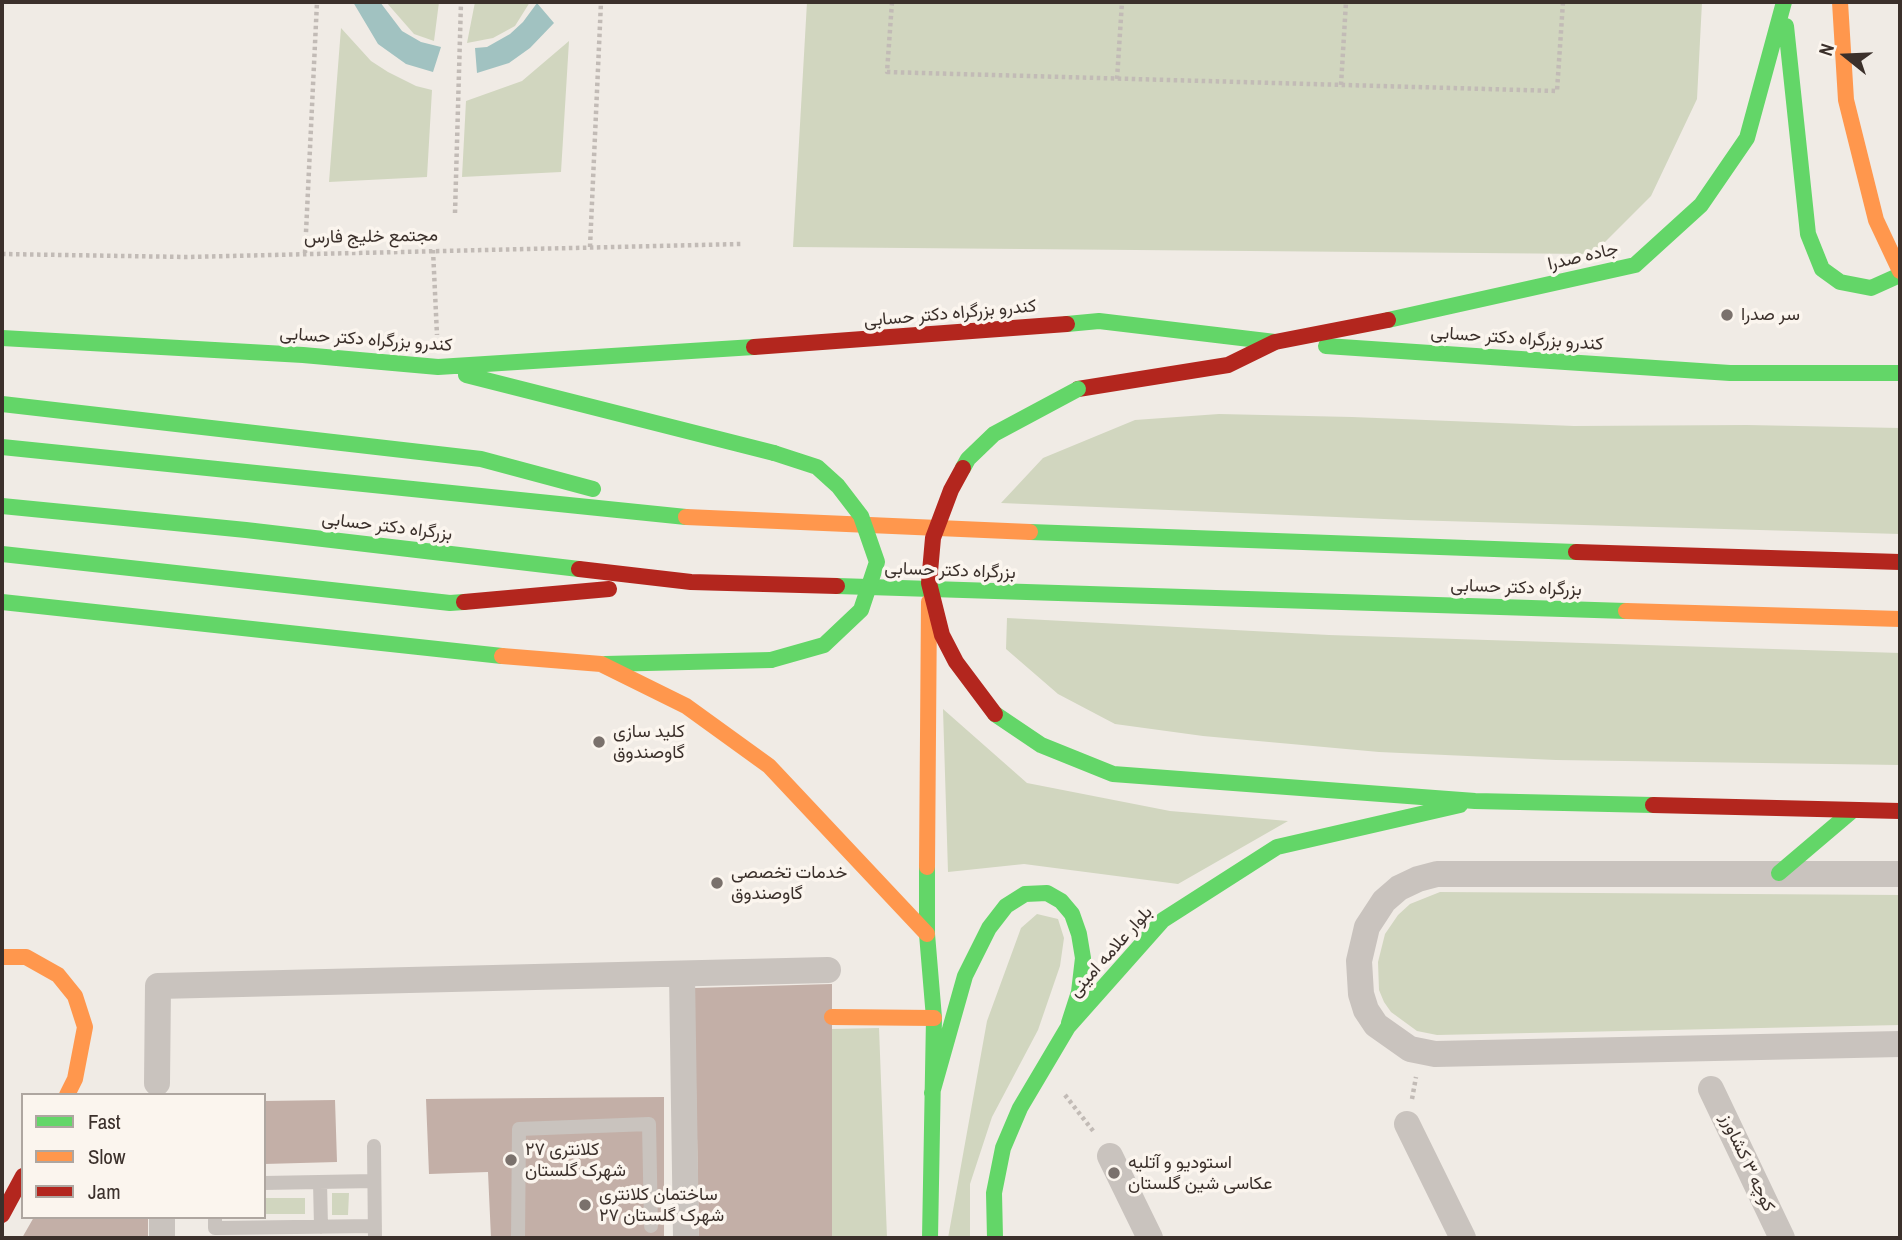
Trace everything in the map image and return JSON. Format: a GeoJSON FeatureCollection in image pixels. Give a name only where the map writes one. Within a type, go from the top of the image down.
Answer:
{"type":"FeatureCollection","features":[{"type":"Feature","properties":{"kind":"main road"},"geometry":{"type":"LineString","coordinates":[[1784,3],[1808,234],[1822,269],[1840,282],[1871,288],[1899,277],[1900,273],[1876,220],[1846,100],[1840,2]]}},
{"type":"Feature","properties":{"kind":"main road","name":"جاده صدرا"},"geometry":{"type":"LineString","coordinates":[[1275,342],[1436,310],[1635,265],[1701,205],[1746,138],[1784,3]]}},
{"type":"Feature","properties":{"kind":"main road","name":"کندرو بزرگراه دکتر حسابی"},"geometry":{"type":"LineString","coordinates":[[2,338],[303,355],[438,368],[589,356],[853,341],[1099,321],[1275,342],[1730,373],[1900,373]]}},
{"type":"Feature","properties":{"kind":"main road"},"geometry":{"type":"LineString","coordinates":[[930,1238],[934,1018],[927,934],[929,583],[933,538],[951,490],[968,459],[994,434],[1078,388],[1228,365],[1275,342]]}},
{"type":"Feature","properties":{"kind":"main road"},"geometry":{"type":"LineString","coordinates":[[2,602],[601,664],[771,660],[824,645],[861,610],[877,562],[861,516],[838,486],[817,467],[774,453],[438,368]]}},
{"type":"Feature","properties":{"kind":"main road"},"geometry":{"type":"LineString","coordinates":[[2,404],[481,459],[699,518]]}},
{"type":"Feature","properties":{"kind":"main road"},"geometry":{"type":"LineString","coordinates":[[2,447],[699,518],[1358,545],[1900,562]]}},
{"type":"Feature","properties":{"kind":"main road","name":"بزرگراه دکتر حسابی"},"geometry":{"type":"LineString","coordinates":[[2,506],[246,530],[691,582],[1900,619]]}},
{"type":"Feature","properties":{"kind":"main road"},"geometry":{"type":"LineString","coordinates":[[2,554],[450,603],[691,582]]}},
{"type":"Feature","properties":{"kind":"main road"},"geometry":{"type":"LineString","coordinates":[[929,583],[942,635],[956,662],[995,714],[1041,745],[1113,774],[1475,801],[1900,811]]}},
{"type":"Feature","properties":{"kind":"main road"},"geometry":{"type":"LineString","coordinates":[[601,664],[686,706],[769,766],[927,934]]}},
{"type":"Feature","properties":{"kind":"main road","name":"بلوار علامه امینی"},"geometry":{"type":"LineString","coordinates":[[995,1238],[994,1193],[1003,1148],[1020,1108],[1068,1027],[1163,920],[1277,846],[1475,801]]}},
{"type":"Feature","properties":{"kind":"main road"},"geometry":{"type":"LineString","coordinates":[[1779,873],[1852,811]]}},
{"type":"Feature","properties":{"kind":"main road"},"geometry":{"type":"LineString","coordinates":[[932,1093],[965,976],[989,928],[1006,906],[1026,894],[1047,892],[1061,901],[1072,914],[1079,934],[1083,958],[1079,992],[1068,1027]]}},
{"type":"Feature","properties":{"kind":"main road"},"geometry":{"type":"LineString","coordinates":[[2,957],[26,957],[58,975],[75,996],[85,1027],[75,1079],[68,1093]]}},
{"type":"Feature","properties":{"kind":"main road"},"geometry":{"type":"LineString","coordinates":[[832,1017],[934,1018]]}},
{"type":"Feature","properties":{"kind":"main road"},"geometry":{"type":"LineString","coordinates":[[2,1215],[21,1180]]}},
{"type":"Feature","properties":{"kind":"street"},"geometry":{"type":"LineString","coordinates":[[1900,874],[1437,873],[1399,888],[1384,901],[1374,913],[1362,942],[1359,961],[1359,981],[1366,1010],[1376,1025],[1410,1049],[1435,1054],[1900,1044]]}},
{"type":"Feature","properties":{"kind":"street"},"geometry":{"type":"LineString","coordinates":[[157,1083],[158,986],[828,970]]}},
{"type":"Feature","properties":{"kind":"street"},"geometry":{"type":"LineString","coordinates":[[682,974],[686,1238]]}},
{"type":"Feature","properties":{"kind":"street","name":"کوچه ۳ کشاورز"},"geometry":{"type":"LineString","coordinates":[[1711,1089],[1782,1238]]}},
{"type":"Feature","properties":{"kind":"street"},"geometry":{"type":"LineString","coordinates":[[1407,1124],[1463,1238]]}},
{"type":"Feature","properties":{"kind":"street"},"geometry":{"type":"LineString","coordinates":[[1110,1156],[1150,1238]]}},
{"type":"Feature","properties":{"kind":"street"},"geometry":{"type":"LineString","coordinates":[[162,1219],[162,1238]]}},
{"type":"Feature","properties":{"kind":"lane"},"geometry":{"type":"LineString","coordinates":[[518,1238],[519,1129],[649,1124],[651,1226]]}},
{"type":"Feature","properties":{"kind":"lane"},"geometry":{"type":"LineString","coordinates":[[215,1219],[215,1228],[321,1227],[375,1232],[374,1146]]}},
{"type":"Feature","properties":{"kind":"lane"},"geometry":{"type":"LineString","coordinates":[[266,1183],[374,1181]]}},
{"type":"Feature","properties":{"kind":"lane"},"geometry":{"type":"LineString","coordinates":[[320,1182],[321,1227]]}},
{"type":"Feature","properties":{"kind":"path"},"geometry":{"type":"LineString","coordinates":[[305,253],[317,2]]}},
{"type":"Feature","properties":{"kind":"path"},"geometry":{"type":"LineString","coordinates":[[455,212],[461,2]]}},
{"type":"Feature","properties":{"kind":"path"},"geometry":{"type":"LineString","coordinates":[[590,247],[601,2]]}},
{"type":"Feature","properties":{"kind":"path"},"geometry":{"type":"LineString","coordinates":[[892,2],[887,72],[1557,91],[1563,2]]}},
{"type":"Feature","properties":{"kind":"path"},"geometry":{"type":"LineString","coordinates":[[1117,79],[1122,2]]}},
{"type":"Feature","properties":{"kind":"path"},"geometry":{"type":"LineString","coordinates":[[1341,85],[1346,2]]}},
{"type":"Feature","properties":{"kind":"path","name":"مجتمع خلیج فارس"},"geometry":{"type":"LineString","coordinates":[[2,254],[186,257],[742,244]]}},
{"type":"Feature","properties":{"kind":"path"},"geometry":{"type":"LineString","coordinates":[[433,250],[438,368]]}},
{"type":"Feature","properties":{"kind":"path"},"geometry":{"type":"LineString","coordinates":[[1407,1124],[1422,1051]]}},
{"type":"Feature","properties":{"kind":"path"},"geometry":{"type":"LineString","coordinates":[[1041,1070],[1078,1109],[1110,1156]]}},
{"type":"Feature","properties":{"kind":"green space"},"geometry":{"type":"Polygon","coordinates":[[[386,2],[439,2],[434,41],[414,34],[386,2]]]}},
{"type":"Feature","properties":{"kind":"green space"},"geometry":{"type":"Polygon","coordinates":[[[475,2],[530,2],[515,26],[493,38],[467,43],[475,2]]]}},
{"type":"Feature","properties":{"kind":"green space"},"geometry":{"type":"Polygon","coordinates":[[[807,2],[1702,2],[1697,99],[1651,196],[1593,254],[793,247],[807,2]]]}},
{"type":"Feature","properties":{"kind":"green space"},"geometry":{"type":"Polygon","coordinates":[[[341,28],[371,61],[416,86],[432,90],[427,177],[329,182],[341,28]]]}},
{"type":"Feature","properties":{"kind":"green space"},"geometry":{"type":"Polygon","coordinates":[[[569,41],[561,172],[462,177],[466,101],[522,81],[569,41]]]}},
{"type":"Feature","properties":{"kind":"green space"},"geometry":{"type":"Polygon","coordinates":[[[1219,414],[1574,426],[1900,428],[1900,534],[1408,520],[1001,503],[1043,458],[1135,420],[1219,414]]]}},
{"type":"Feature","properties":{"kind":"green space"},"geometry":{"type":"Polygon","coordinates":[[[1007,618],[1329,635],[1900,653],[1900,765],[1556,760],[1379,752],[1203,736],[1115,724],[1058,694],[1006,649],[1007,618]]]}},
{"type":"Feature","properties":{"kind":"green space"},"geometry":{"type":"Polygon","coordinates":[[[943,709],[1027,783],[1170,811],[1288,821],[1178,884],[1024,864],[948,872],[943,709]]]}},
{"type":"Feature","properties":{"kind":"green space"},"geometry":{"type":"Polygon","coordinates":[[[1440,892],[1900,895],[1900,1025],[1437,1035],[1417,1031],[1391,1012],[1384,1002],[1379,990],[1378,962],[1385,934],[1398,915],[1410,904],[1440,892]]]}},
{"type":"Feature","properties":{"kind":"green space"},"geometry":{"type":"Polygon","coordinates":[[[1037,914],[1058,919],[1064,938],[1060,966],[1038,1030],[992,1117],[970,1184],[970,1238],[948,1238],[987,1021],[1021,928],[1037,914]]]}},
{"type":"Feature","properties":{"kind":"green space"},"geometry":{"type":"Polygon","coordinates":[[[879,1028],[887,1238],[832,1238],[832,1029],[879,1028]]]}},
{"type":"Feature","properties":{"kind":"green space"},"geometry":{"type":"Polygon","coordinates":[[[332,1193],[349,1193],[348,1215],[332,1215],[332,1193]]]}},
{"type":"Feature","properties":{"kind":"green space"},"geometry":{"type":"Polygon","coordinates":[[[266,1198],[305,1198],[305,1214],[266,1214],[266,1198]]]}},
{"type":"Feature","properties":{"kind":"water"},"geometry":{"type":"Polygon","coordinates":[[[353,2],[380,2],[402,31],[421,42],[441,47],[433,72],[406,64],[378,44],[353,2]]]}},
{"type":"Feature","properties":{"kind":"water"},"geometry":{"type":"Polygon","coordinates":[[[537,3],[554,23],[530,48],[509,63],[477,73],[475,48],[487,47],[510,34],[537,3]]]}},
{"type":"Feature","properties":{"kind":"building"},"geometry":{"type":"Polygon","coordinates":[[[832,984],[832,1238],[699,1238],[694,988],[832,984]]]}},
{"type":"Feature","properties":{"kind":"building"},"geometry":{"type":"Polygon","coordinates":[[[664,1097],[664,1238],[491,1238],[488,1172],[429,1174],[426,1099],[664,1097]]]}},
{"type":"Feature","properties":{"kind":"building"},"geometry":{"type":"Polygon","coordinates":[[[335,1100],[337,1162],[266,1164],[266,1101],[335,1100]]]}},
{"type":"Feature","properties":{"kind":"building"},"geometry":{"type":"Polygon","coordinates":[[[33,1219],[148,1219],[148,1238],[22,1238],[33,1219]]]}},
{"type":"Feature","properties":{"kind":"traffic: fast"},"geometry":{"type":"LineString","coordinates":[[1388,320],[1635,265],[1701,205],[1747,138],[1784,2]]}},
{"type":"Feature","properties":{"kind":"traffic: fast"},"geometry":{"type":"LineString","coordinates":[[1786,26],[1808,234],[1822,269],[1840,282],[1871,288],[1900,275]]}},
{"type":"Feature","properties":{"kind":"traffic: fast"},"geometry":{"type":"LineString","coordinates":[[1067,324],[1099,321],[1275,342]]}},
{"type":"Feature","properties":{"kind":"traffic: fast"},"geometry":{"type":"LineString","coordinates":[[2,338],[303,355],[438,367],[754,347]]}},
{"type":"Feature","properties":{"kind":"traffic: fast"},"geometry":{"type":"LineString","coordinates":[[1326,346],[1730,373],[1900,373]]}},
{"type":"Feature","properties":{"kind":"traffic: fast"},"geometry":{"type":"LineString","coordinates":[[466,375],[774,453]]}},
{"type":"Feature","properties":{"kind":"traffic: fast"},"geometry":{"type":"LineString","coordinates":[[963,468],[968,459],[994,434],[1078,389]]}},
{"type":"Feature","properties":{"kind":"traffic: fast"},"geometry":{"type":"LineString","coordinates":[[2,404],[481,459],[593,489]]}},
{"type":"Feature","properties":{"kind":"traffic: fast"},"geometry":{"type":"LineString","coordinates":[[2,447],[686,517]]}},
{"type":"Feature","properties":{"kind":"traffic: fast"},"geometry":{"type":"LineString","coordinates":[[771,660],[824,645],[861,610],[877,562],[861,516],[838,486],[817,467],[774,453]]}},
{"type":"Feature","properties":{"kind":"traffic: fast"},"geometry":{"type":"LineString","coordinates":[[2,506],[246,530],[579,569]]}},
{"type":"Feature","properties":{"kind":"traffic: fast"},"geometry":{"type":"LineString","coordinates":[[1030,532],[1576,552]]}},
{"type":"Feature","properties":{"kind":"traffic: fast"},"geometry":{"type":"LineString","coordinates":[[2,554],[450,603],[464,602]]}},
{"type":"Feature","properties":{"kind":"traffic: fast"},"geometry":{"type":"LineString","coordinates":[[837,586],[1626,611]]}},
{"type":"Feature","properties":{"kind":"traffic: fast"},"geometry":{"type":"LineString","coordinates":[[2,602],[502,656]]}},
{"type":"Feature","properties":{"kind":"traffic: fast"},"geometry":{"type":"LineString","coordinates":[[605,664],[771,660]]}},
{"type":"Feature","properties":{"kind":"traffic: fast"},"geometry":{"type":"LineString","coordinates":[[995,714],[1041,745],[1113,774],[1475,801],[1653,805]]}},
{"type":"Feature","properties":{"kind":"traffic: fast"},"geometry":{"type":"LineString","coordinates":[[995,1238],[994,1193],[1003,1148],[1020,1108],[1068,1027],[1163,920],[1277,847],[1460,805]]}},
{"type":"Feature","properties":{"kind":"traffic: fast"},"geometry":{"type":"LineString","coordinates":[[1779,873],[1852,811]]}},
{"type":"Feature","properties":{"kind":"traffic: fast"},"geometry":{"type":"LineString","coordinates":[[927,867],[927,934],[934,1018],[930,1238]]}},
{"type":"Feature","properties":{"kind":"traffic: fast"},"geometry":{"type":"LineString","coordinates":[[932,1093],[965,976],[989,928],[1006,906],[1025,894],[1047,893],[1061,901],[1072,914],[1079,934],[1083,958],[1079,992],[1069,1023]]}},
{"type":"Feature","properties":{"kind":"traffic: slow"},"geometry":{"type":"LineString","coordinates":[[1840,2],[1846,100],[1876,220],[1900,271]]}},
{"type":"Feature","properties":{"kind":"traffic: slow"},"geometry":{"type":"LineString","coordinates":[[686,517],[1030,532]]}},
{"type":"Feature","properties":{"kind":"traffic: slow"},"geometry":{"type":"LineString","coordinates":[[927,867],[929,602]]}},
{"type":"Feature","properties":{"kind":"traffic: slow"},"geometry":{"type":"LineString","coordinates":[[1626,611],[1900,619]]}},
{"type":"Feature","properties":{"kind":"traffic: slow"},"geometry":{"type":"LineString","coordinates":[[502,656],[601,664],[686,706],[769,766],[927,934]]}},
{"type":"Feature","properties":{"kind":"traffic: slow"},"geometry":{"type":"LineString","coordinates":[[2,957],[26,957],[58,975],[75,996],[85,1027],[75,1079],[68,1093]]}},
{"type":"Feature","properties":{"kind":"traffic: slow"},"geometry":{"type":"LineString","coordinates":[[832,1017],[934,1018]]}},
{"type":"Feature","properties":{"kind":"traffic: jam"},"geometry":{"type":"LineString","coordinates":[[1078,389],[1228,365],[1275,342],[1388,320]]}},
{"type":"Feature","properties":{"kind":"traffic: jam"},"geometry":{"type":"LineString","coordinates":[[754,347],[1067,324]]}},
{"type":"Feature","properties":{"kind":"traffic: jam"},"geometry":{"type":"LineString","coordinates":[[963,468],[951,490],[933,538],[929,583],[942,635],[956,662],[995,714]]}},
{"type":"Feature","properties":{"kind":"traffic: jam"},"geometry":{"type":"LineString","coordinates":[[1576,552],[1900,562]]}},
{"type":"Feature","properties":{"kind":"traffic: jam"},"geometry":{"type":"LineString","coordinates":[[579,569],[691,582],[837,586]]}},
{"type":"Feature","properties":{"kind":"traffic: jam"},"geometry":{"type":"LineString","coordinates":[[464,602],[609,589]]}},
{"type":"Feature","properties":{"kind":"traffic: jam"},"geometry":{"type":"LineString","coordinates":[[1653,805],[1900,811]]}},
{"type":"Feature","properties":{"kind":"traffic: jam"},"geometry":{"type":"LineString","coordinates":[[2,1215],[21,1180]]}},
{"type":"Feature","properties":{"kind":"place","name":"سر صدرا"},"geometry":{"type":"Point","coordinates":[1727,315]}},
{"type":"Feature","properties":{"kind":"place","name":"کلید سازی گاوصندوق"},"geometry":{"type":"Point","coordinates":[599,742]}},
{"type":"Feature","properties":{"kind":"place","name":"خدمات تخصصی گاوصندوق"},"geometry":{"type":"Point","coordinates":[717,883]}},
{"type":"Feature","properties":{"kind":"place","name":"کلانتری ۲۷ شهرک گلستان"},"geometry":{"type":"Point","coordinates":[511,1160]}},
{"type":"Feature","properties":{"kind":"place","name":"استودیو و آتلیه عکاسی شین گلستان"},"geometry":{"type":"Point","coordinates":[1114,1173]}},
{"type":"Feature","properties":{"kind":"place","name":"ساختمان کلانتری ۲۷ شهرک گلستان"},"geometry":{"type":"Point","coordinates":[585,1205]}}]}
